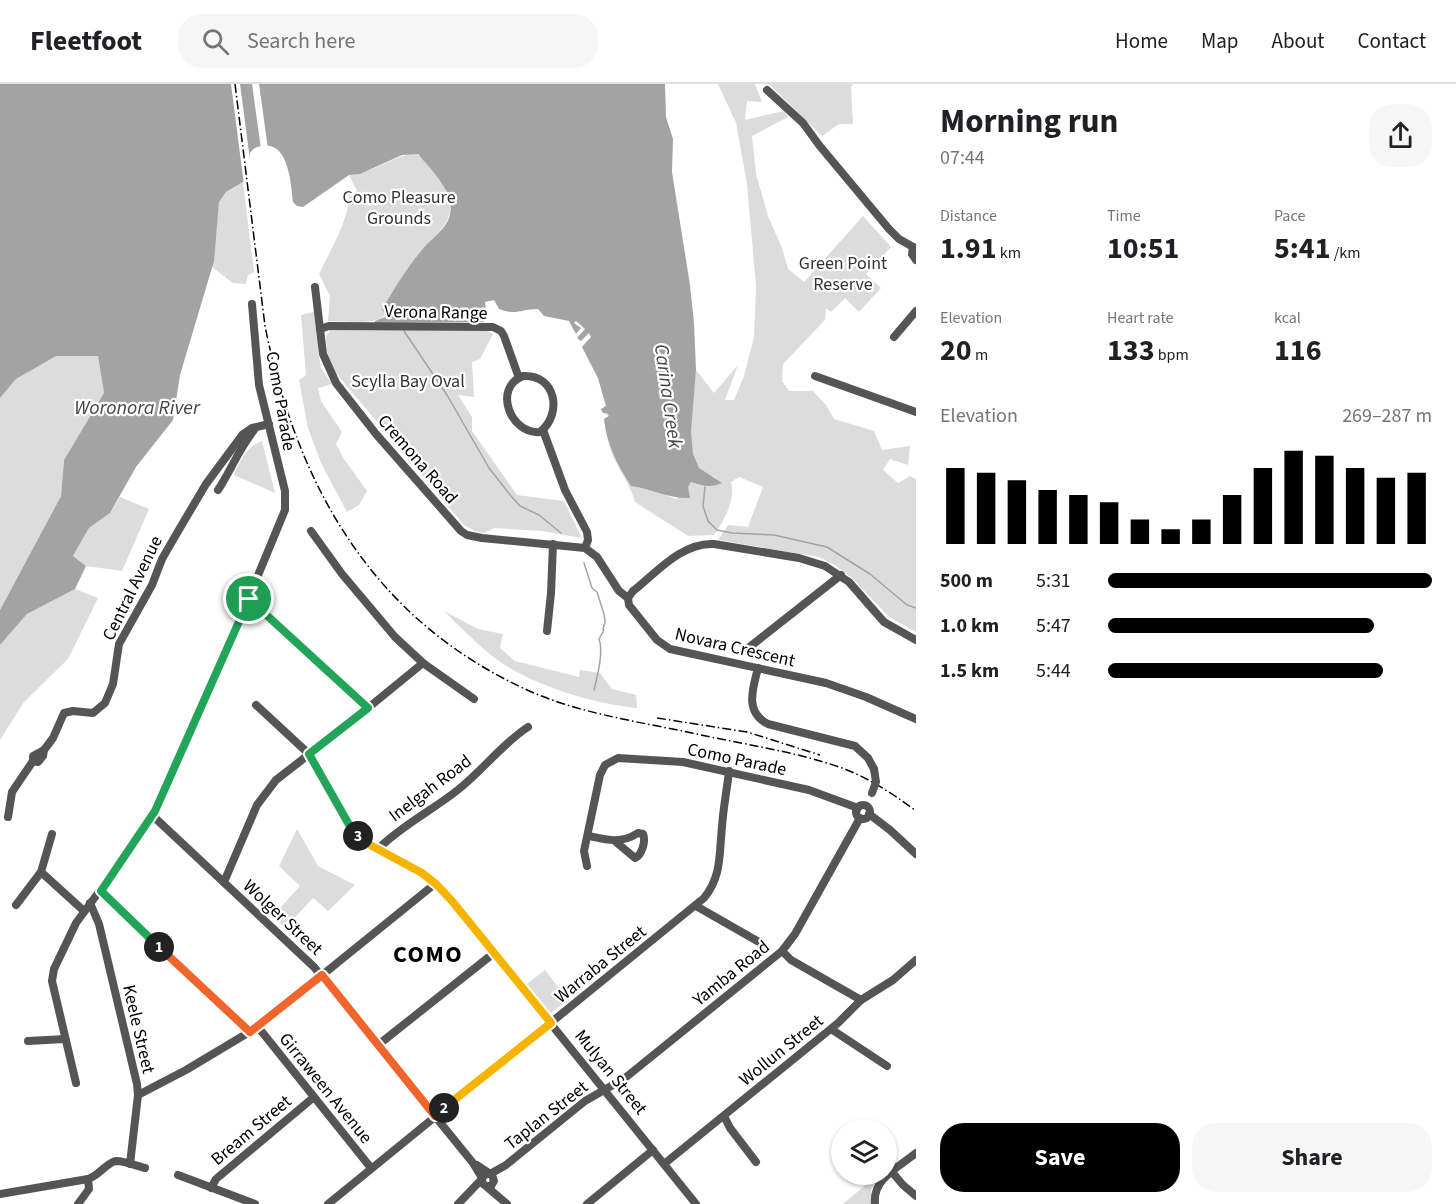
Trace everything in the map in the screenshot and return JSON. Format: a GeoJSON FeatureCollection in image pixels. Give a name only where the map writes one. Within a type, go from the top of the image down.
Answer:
{"type":"FeatureCollection","features":[{"type":"Feature","properties":{"kind":"street"},"geometry":{"type":"LineString","coordinates":[[767,90],[803,123],[889,229],[899,239],[914,245],[912,254],[916,260]]}},
{"type":"Feature","properties":{"kind":"street","name":"Cremona Road"},"geometry":{"type":"LineString","coordinates":[[315,287],[326,365],[336,383],[376,434],[456,526],[467,535],[475,537],[553,544]]}},
{"type":"Feature","properties":{"kind":"street","name":"Como Parade"},"geometry":{"type":"LineString","coordinates":[[249,599],[283,518],[286,503],[258,379],[252,304]]}},
{"type":"Feature","properties":{"kind":"street"},"geometry":{"type":"LineString","coordinates":[[894,337],[916,311]]}},
{"type":"Feature","properties":{"kind":"street","name":"Verona Range"},"geometry":{"type":"LineString","coordinates":[[320,328],[329,326],[496,327],[504,336],[519,378]]}},
{"type":"Feature","properties":{"kind":"street"},"geometry":{"type":"LineString","coordinates":[[528,376],[537,378],[551,392],[554,408],[543,430],[537,433],[527,430],[509,413],[506,402],[508,392],[519,378],[528,376]]}},
{"type":"Feature","properties":{"kind":"street"},"geometry":{"type":"LineString","coordinates":[[815,376],[916,412]]}},
{"type":"Feature","properties":{"kind":"street","name":"Central Avenue"},"geometry":{"type":"LineString","coordinates":[[8,818],[12,792],[33,761],[38,762],[41,759],[64,713],[73,711],[93,713],[105,703],[112,684],[119,644],[152,585],[169,545],[224,459],[243,435],[257,427],[269,424]]}},
{"type":"Feature","properties":{"kind":"street"},"geometry":{"type":"LineString","coordinates":[[218,490],[241,447],[257,427]]}},
{"type":"Feature","properties":{"kind":"street"},"geometry":{"type":"LineString","coordinates":[[543,430],[564,490],[588,536],[585,548],[553,544],[547,631]]}},
{"type":"Feature","properties":{"kind":"street"},"geometry":{"type":"LineString","coordinates":[[311,531],[382,623],[423,663],[474,699]]}},
{"type":"Feature","properties":{"kind":"street"},"geometry":{"type":"LineString","coordinates":[[628,598],[633,591],[686,549],[701,544],[714,544],[809,560],[825,566],[842,575],[879,618],[916,640]]}},
{"type":"Feature","properties":{"kind":"street","name":"Novara Crescent"},"geometry":{"type":"LineString","coordinates":[[585,548],[597,557],[619,591],[628,598],[629,605],[666,647],[834,686],[916,719]]}},
{"type":"Feature","properties":{"kind":"street"},"geometry":{"type":"LineString","coordinates":[[747,649],[842,575]]}},
{"type":"Feature","properties":{"kind":"street"},"geometry":{"type":"LineString","coordinates":[[76,1083],[52,976],[70,933],[153,816],[249,599],[368,708]]}},
{"type":"Feature","properties":{"kind":"street"},"geometry":{"type":"LineString","coordinates":[[224,882],[257,805],[265,792],[276,780],[423,663]]}},
{"type":"Feature","properties":{"kind":"street"},"geometry":{"type":"LineString","coordinates":[[758,668],[752,702],[759,718],[768,724],[855,746],[868,758],[874,769],[876,782],[872,793],[857,814],[860,818],[867,818],[869,814]]}},
{"type":"Feature","properties":{"kind":"street","name":"Mulyan Street"},"geometry":{"type":"LineString","coordinates":[[256,705],[309,754],[352,830],[362,839],[422,873],[436,884],[696,1204]]}},
{"type":"Feature","properties":{"kind":"street","name":"Inelgah Road"},"geometry":{"type":"LineString","coordinates":[[378,849],[392,836],[464,785],[506,743],[528,727]]}},
{"type":"Feature","properties":{"kind":"street","name":"Como Parade"},"geometry":{"type":"LineString","coordinates":[[588,836],[602,768],[608,762],[618,758],[670,760],[729,771],[817,792],[862,807]]}},
{"type":"Feature","properties":{"kind":"street","name":"Warraba Street"},"geometry":{"type":"LineString","coordinates":[[328,1204],[696,906],[711,890],[719,869],[729,771]]}},
{"type":"Feature","properties":{"kind":"street"},"geometry":{"type":"LineString","coordinates":[[862,807],[870,810],[869,814],[916,854]]}},
{"type":"Feature","properties":{"kind":"street","name":"Wolger Street"},"geometry":{"type":"LineString","coordinates":[[153,816],[322,975],[505,1201]]}},
{"type":"Feature","properties":{"kind":"street","name":"Yamba Road"},"geometry":{"type":"LineString","coordinates":[[605,1090],[625,1078],[782,951],[795,934],[860,818]]}},
{"type":"Feature","properties":{"kind":"street"},"geometry":{"type":"LineString","coordinates":[[16,905],[41,872],[52,834]]}},
{"type":"Feature","properties":{"kind":"street"},"geometry":{"type":"LineString","coordinates":[[587,866],[584,855],[588,836],[616,842]]}},
{"type":"Feature","properties":{"kind":"street"},"geometry":{"type":"LineString","coordinates":[[41,872],[84,911]]}},
{"type":"Feature","properties":{"kind":"street"},"geometry":{"type":"LineString","coordinates":[[138,1095],[254,1030],[436,884]]}},
{"type":"Feature","properties":{"kind":"street","name":"Girraween Avenue"},"geometry":{"type":"LineString","coordinates":[[101,891],[254,1030],[314,1097],[371,1167]]}},
{"type":"Feature","properties":{"kind":"street","name":"Keele Street"},"geometry":{"type":"LineString","coordinates":[[90,903],[99,924],[138,1095],[130,1164]]}},
{"type":"Feature","properties":{"kind":"street"},"geometry":{"type":"LineString","coordinates":[[696,906],[759,942]]}},
{"type":"Feature","properties":{"kind":"street"},"geometry":{"type":"LineString","coordinates":[[782,951],[791,960],[861,1000]]}},
{"type":"Feature","properties":{"kind":"street"},"geometry":{"type":"LineString","coordinates":[[378,1045],[494,953]]}},
{"type":"Feature","properties":{"kind":"street","name":"Wollun Street"},"geometry":{"type":"LineString","coordinates":[[664,1164],[831,1029],[861,1000],[892,980],[916,960]]}},
{"type":"Feature","properties":{"kind":"street"},"geometry":{"type":"LineString","coordinates":[[831,1029],[887,1066]]}},
{"type":"Feature","properties":{"kind":"street"},"geometry":{"type":"LineString","coordinates":[[28,1041],[66,1039]]}},
{"type":"Feature","properties":{"kind":"street","name":"Taplan Street"},"geometry":{"type":"LineString","coordinates":[[458,1204],[585,1101],[605,1090]]}},
{"type":"Feature","properties":{"kind":"street","name":"Bream Street"},"geometry":{"type":"LineString","coordinates":[[211,1188],[216,1179],[314,1097]]}},
{"type":"Feature","properties":{"kind":"street"},"geometry":{"type":"LineString","coordinates":[[724,1116],[730,1128],[756,1162]]}},
{"type":"Feature","properties":{"kind":"street"},"geometry":{"type":"LineString","coordinates":[[587,1204],[653,1150]]}},
{"type":"Feature","properties":{"kind":"street"},"geometry":{"type":"LineString","coordinates":[[897,1168],[916,1153]]}},
{"type":"Feature","properties":{"kind":"street"},"geometry":{"type":"LineString","coordinates":[[0,1194],[88,1179],[118,1161],[145,1168]]}},
{"type":"Feature","properties":{"kind":"street"},"geometry":{"type":"LineString","coordinates":[[178,1175],[255,1204]]}},
{"type":"Feature","properties":{"kind":"street"},"geometry":{"type":"LineString","coordinates":[[897,1178],[916,1196]]}},
{"type":"Feature","properties":{"kind":"street"},"geometry":{"type":"LineString","coordinates":[[78,1204],[88,1189],[88,1179]]}},
{"type":"Feature","properties":{"kind":"street"},"geometry":{"type":"LineString","coordinates":[[875,1204],[879,1185]]}},
{"type":"Feature","properties":{"kind":"green space","name":"Green Point Reserve"},"geometry":{"type":"Polygon","coordinates":[[[718,84],[755,84],[762,102],[747,101],[745,120],[784,111],[788,117],[752,136],[756,174],[768,216],[782,248],[788,269],[804,282],[863,216],[891,247],[866,274],[881,288],[859,312],[845,298],[831,312],[826,308],[825,320],[783,364],[782,381],[789,391],[813,391],[826,405],[834,419],[874,431],[882,450],[910,446],[908,465],[890,459],[883,470],[898,483],[910,476],[916,479],[916,632],[889,617],[853,579],[835,565],[819,557],[718,540],[728,525],[748,527],[763,487],[739,477],[731,482],[730,503],[714,535],[688,536],[635,502],[615,461],[607,438],[604,419],[609,416],[601,409],[606,406],[598,378],[582,347],[590,338],[650,489],[676,499],[691,482],[716,478],[700,470],[693,456],[692,419],[696,370],[714,393],[738,365],[725,400],[734,400],[744,376],[754,337],[756,286],[747,184],[736,123],[718,84]]]}},
{"type":"Feature","properties":{"kind":"green space"},"geometry":{"type":"Polygon","coordinates":[[[769,84],[853,84],[851,87],[853,124],[839,124],[822,136],[769,84]]]}},
{"type":"Feature","properties":{"kind":"green space","name":"Como Pleasure Grounds"},"geometry":{"type":"Polygon","coordinates":[[[415,153],[428,164],[445,189],[450,207],[447,220],[405,272],[383,310],[386,314],[382,318],[350,322],[328,321],[330,296],[319,274],[343,224],[349,194],[357,191],[349,175],[358,174],[415,153]]]}},
{"type":"Feature","properties":{"kind":"green space"},"geometry":{"type":"Polygon","coordinates":[[[243,182],[254,272],[248,275],[246,284],[233,283],[212,267],[219,202],[226,192],[243,182]]]}},
{"type":"Feature","properties":{"kind":"green space"},"geometry":{"type":"Polygon","coordinates":[[[317,311],[318,351],[321,368],[332,384],[318,388],[321,401],[342,432],[336,444],[367,491],[359,505],[347,512],[321,463],[308,428],[299,380],[306,375],[301,315],[317,311]]]}},
{"type":"Feature","properties":{"kind":"green space","name":"Scylla Bay Oval"},"geometry":{"type":"Polygon","coordinates":[[[481,328],[493,334],[480,359],[472,362],[474,397],[458,395],[472,417],[472,431],[517,495],[564,501],[582,538],[542,531],[494,528],[484,533],[474,531],[464,525],[335,372],[327,352],[326,336],[330,331],[481,328]]]}},
{"type":"Feature","properties":{"kind":"green space"},"geometry":{"type":"Polygon","coordinates":[[[56,355],[98,355],[104,393],[64,460],[61,496],[0,610],[0,398],[16,379],[56,355]]]}},
{"type":"Feature","properties":{"kind":"green space"},"geometry":{"type":"Polygon","coordinates":[[[262,441],[275,493],[234,475],[248,451],[262,441]]]}},
{"type":"Feature","properties":{"kind":"green space"},"geometry":{"type":"Polygon","coordinates":[[[120,497],[149,509],[122,571],[86,566],[73,556],[89,528],[110,513],[120,497]]]}},
{"type":"Feature","properties":{"kind":"green space"},"geometry":{"type":"Polygon","coordinates":[[[75,589],[98,598],[68,659],[24,702],[0,740],[0,645],[27,614],[75,589]]]}},
{"type":"Feature","properties":{"kind":"green space"},"geometry":{"type":"Polygon","coordinates":[[[444,611],[478,629],[503,634],[500,648],[515,661],[579,677],[580,670],[600,673],[612,689],[636,695],[637,708],[581,697],[523,675],[491,655],[444,611]]]}},
{"type":"Feature","properties":{"kind":"green space"},"geometry":{"type":"Polygon","coordinates":[[[297,829],[318,866],[355,885],[328,911],[313,898],[285,928],[273,916],[300,886],[279,866],[297,829]]]}},
{"type":"Feature","properties":{"kind":"green space"},"geometry":{"type":"Polygon","coordinates":[[[545,970],[568,1000],[551,1013],[527,984],[545,970]]]}},
{"type":"Feature","properties":{"kind":"green space"},"geometry":{"type":"Polygon","coordinates":[[[866,1185],[874,1185],[871,1190],[872,1204],[843,1204],[866,1185]]]}},
{"type":"Feature","properties":{"kind":"water","name":"Woronora River"},"geometry":{"type":"Polygon","coordinates":[[[0,84],[665,84],[666,117],[673,139],[672,172],[694,323],[696,370],[691,431],[693,454],[699,468],[722,483],[707,486],[691,482],[688,487],[690,498],[675,497],[631,486],[610,446],[604,419],[609,416],[601,409],[606,406],[598,378],[582,347],[591,337],[589,333],[581,341],[577,338],[585,329],[576,321],[574,323],[581,328],[576,334],[569,321],[544,316],[538,309],[505,311],[499,309],[494,300],[485,302],[487,317],[484,322],[375,323],[385,317],[386,314],[382,310],[400,279],[421,251],[444,227],[449,217],[451,207],[449,197],[439,179],[418,154],[402,155],[360,174],[349,175],[303,207],[293,202],[287,166],[283,157],[271,146],[260,146],[250,153],[248,179],[226,192],[219,202],[214,261],[180,375],[173,420],[136,467],[110,513],[89,528],[73,556],[86,566],[75,589],[27,614],[0,645],[0,610],[61,496],[64,460],[104,393],[98,356],[56,356],[16,379],[0,398],[0,84]]]}},
{"type":"Feature","properties":{"kind":"pier"},"geometry":{"type":"Polygon","coordinates":[[[231,84],[240,84],[252,175],[251,180],[244,185],[231,84]]]}},
{"type":"Feature","properties":{"kind":"pier"},"geometry":{"type":"Polygon","coordinates":[[[252,84],[259,84],[268,149],[261,149],[252,84]]]}},
{"type":"Feature","properties":{"kind":"waterway"},"geometry":{"type":"LineString","coordinates":[[404,331],[447,395],[489,468],[520,506],[539,515],[561,533]]}},
{"type":"Feature","properties":{"kind":"waterway","name":"Carina Creek"},"geometry":{"type":"LineString","coordinates":[[705,487],[703,506],[708,521],[717,530],[774,535],[827,547],[870,574],[907,605],[916,608]]}},
{"type":"Feature","properties":{"kind":"waterway"},"geometry":{"type":"LineString","coordinates":[[584,563],[592,588],[597,592],[605,622],[599,639],[600,657],[594,690]]}},
{"type":"Feature","properties":{"kind":"railway"},"geometry":{"type":"LineString","coordinates":[[235,84],[265,326],[280,386],[299,443],[323,496],[353,545],[388,590],[430,630],[478,664],[534,693],[592,712],[824,762],[871,782],[916,811]]}},
{"type":"Feature","properties":{"kind":"railway"},"geometry":{"type":"LineString","coordinates":[[657,718],[747,732],[820,755]]}},
{"type":"Feature","properties":{"kind":"district","name":"COMO"},"geometry":{"type":"Point","coordinates":[428,954]}},
{"type":"Feature","properties":{"kind":"route"},"geometry":{"type":"LineString","coordinates":[[249,599],[368,708],[309,754],[352,830],[372,846],[422,873],[436,884],[551,1023],[435,1116],[322,975],[250,1032],[101,891],[155,811],[249,599]]}}]}
